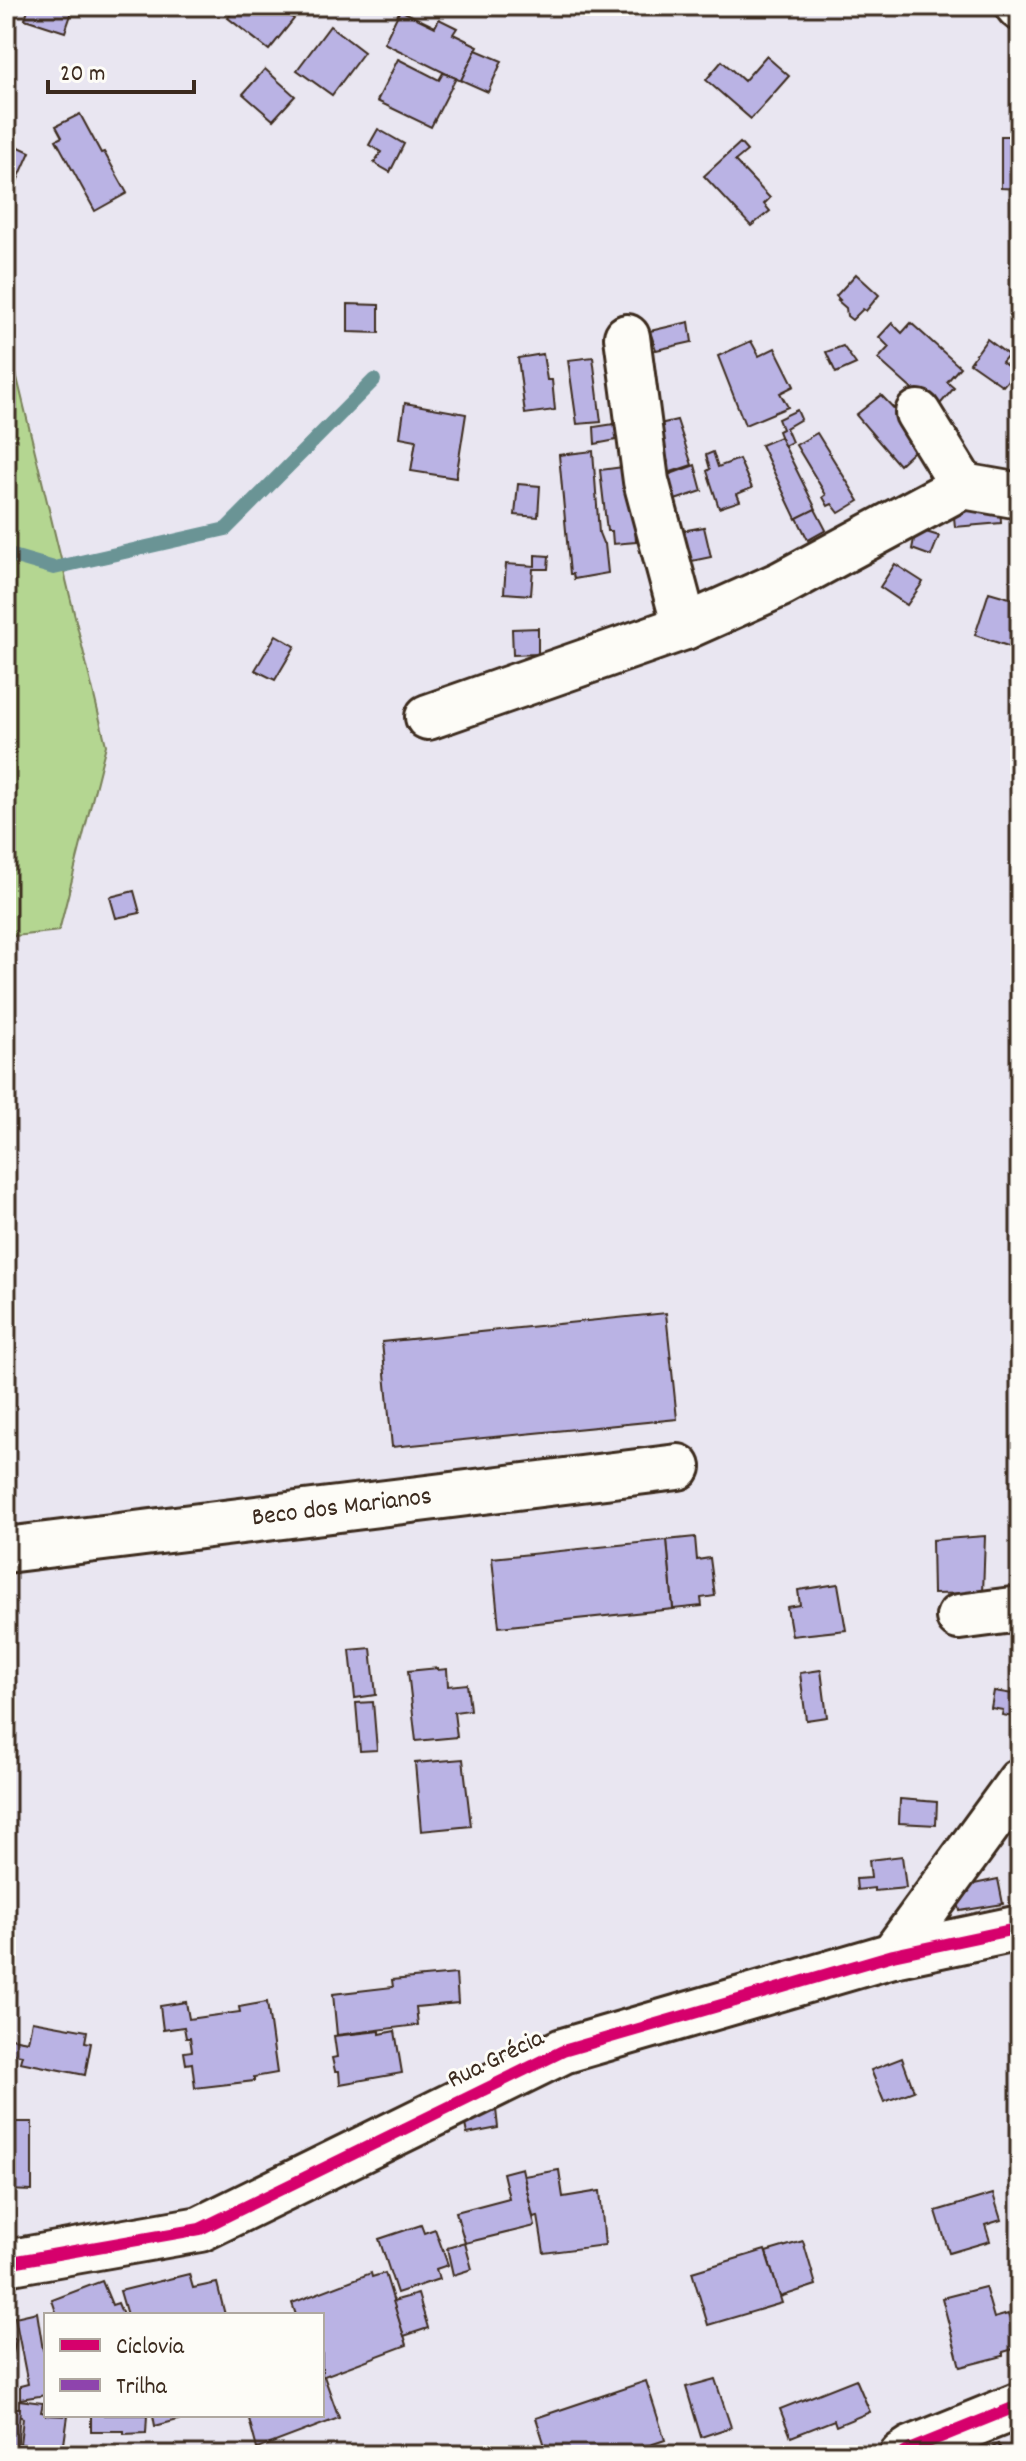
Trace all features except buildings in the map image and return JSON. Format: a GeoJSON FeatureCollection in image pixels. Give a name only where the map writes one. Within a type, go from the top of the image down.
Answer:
{"type":"FeatureCollection","features":[{"type":"Feature","properties":{"kind":"street"},"geometry":{"type":"LineString","coordinates":[[627,337],[646,481],[685,627]]}},
{"type":"Feature","properties":{"kind":"street"},"geometry":{"type":"LineString","coordinates":[[918,413],[963,486]]}},
{"type":"Feature","properties":{"kind":"street"},"geometry":{"type":"LineString","coordinates":[[428,717],[685,627],[781,584],[963,486],[1020,496]]}},
{"type":"Feature","properties":{"kind":"street","name":"Beco dos Marianos"},"geometry":{"type":"LineString","coordinates":[[6,1550],[678,1467]]}},
{"type":"Feature","properties":{"kind":"street"},"geometry":{"type":"LineString","coordinates":[[959,1617],[1020,1609]]}},
{"type":"Feature","properties":{"kind":"street"},"geometry":{"type":"LineString","coordinates":[[893,1955],[1020,1781]]}},
{"type":"Feature","properties":{"kind":"street","name":"Rua Grécia"},"geometry":{"type":"LineString","coordinates":[[6,2263],[200,2229],[563,2051],[893,1955],[1020,1928]]}},
{"type":"Feature","properties":{"kind":"street"},"geometry":{"type":"LineString","coordinates":[[902,2455],[1020,2405]]}},
{"type":"Feature","properties":{"kind":"green space"},"geometry":{"type":"Polygon","coordinates":[[[6,332],[106,745],[59,931],[6,937],[6,332]]]}},
{"type":"Feature","properties":{"kind":"waterway"},"geometry":{"type":"LineString","coordinates":[[6,554],[54,568],[226,529],[374,380]]}},
{"type":"Feature","properties":{"kind":"cycle path"},"geometry":{"type":"LineString","coordinates":[[6,2263],[200,2229],[563,2051],[893,1955],[1020,1928]]}},
{"type":"Feature","properties":{"kind":"cycle path"},"geometry":{"type":"LineString","coordinates":[[902,2455],[1020,2405]]}}]}
